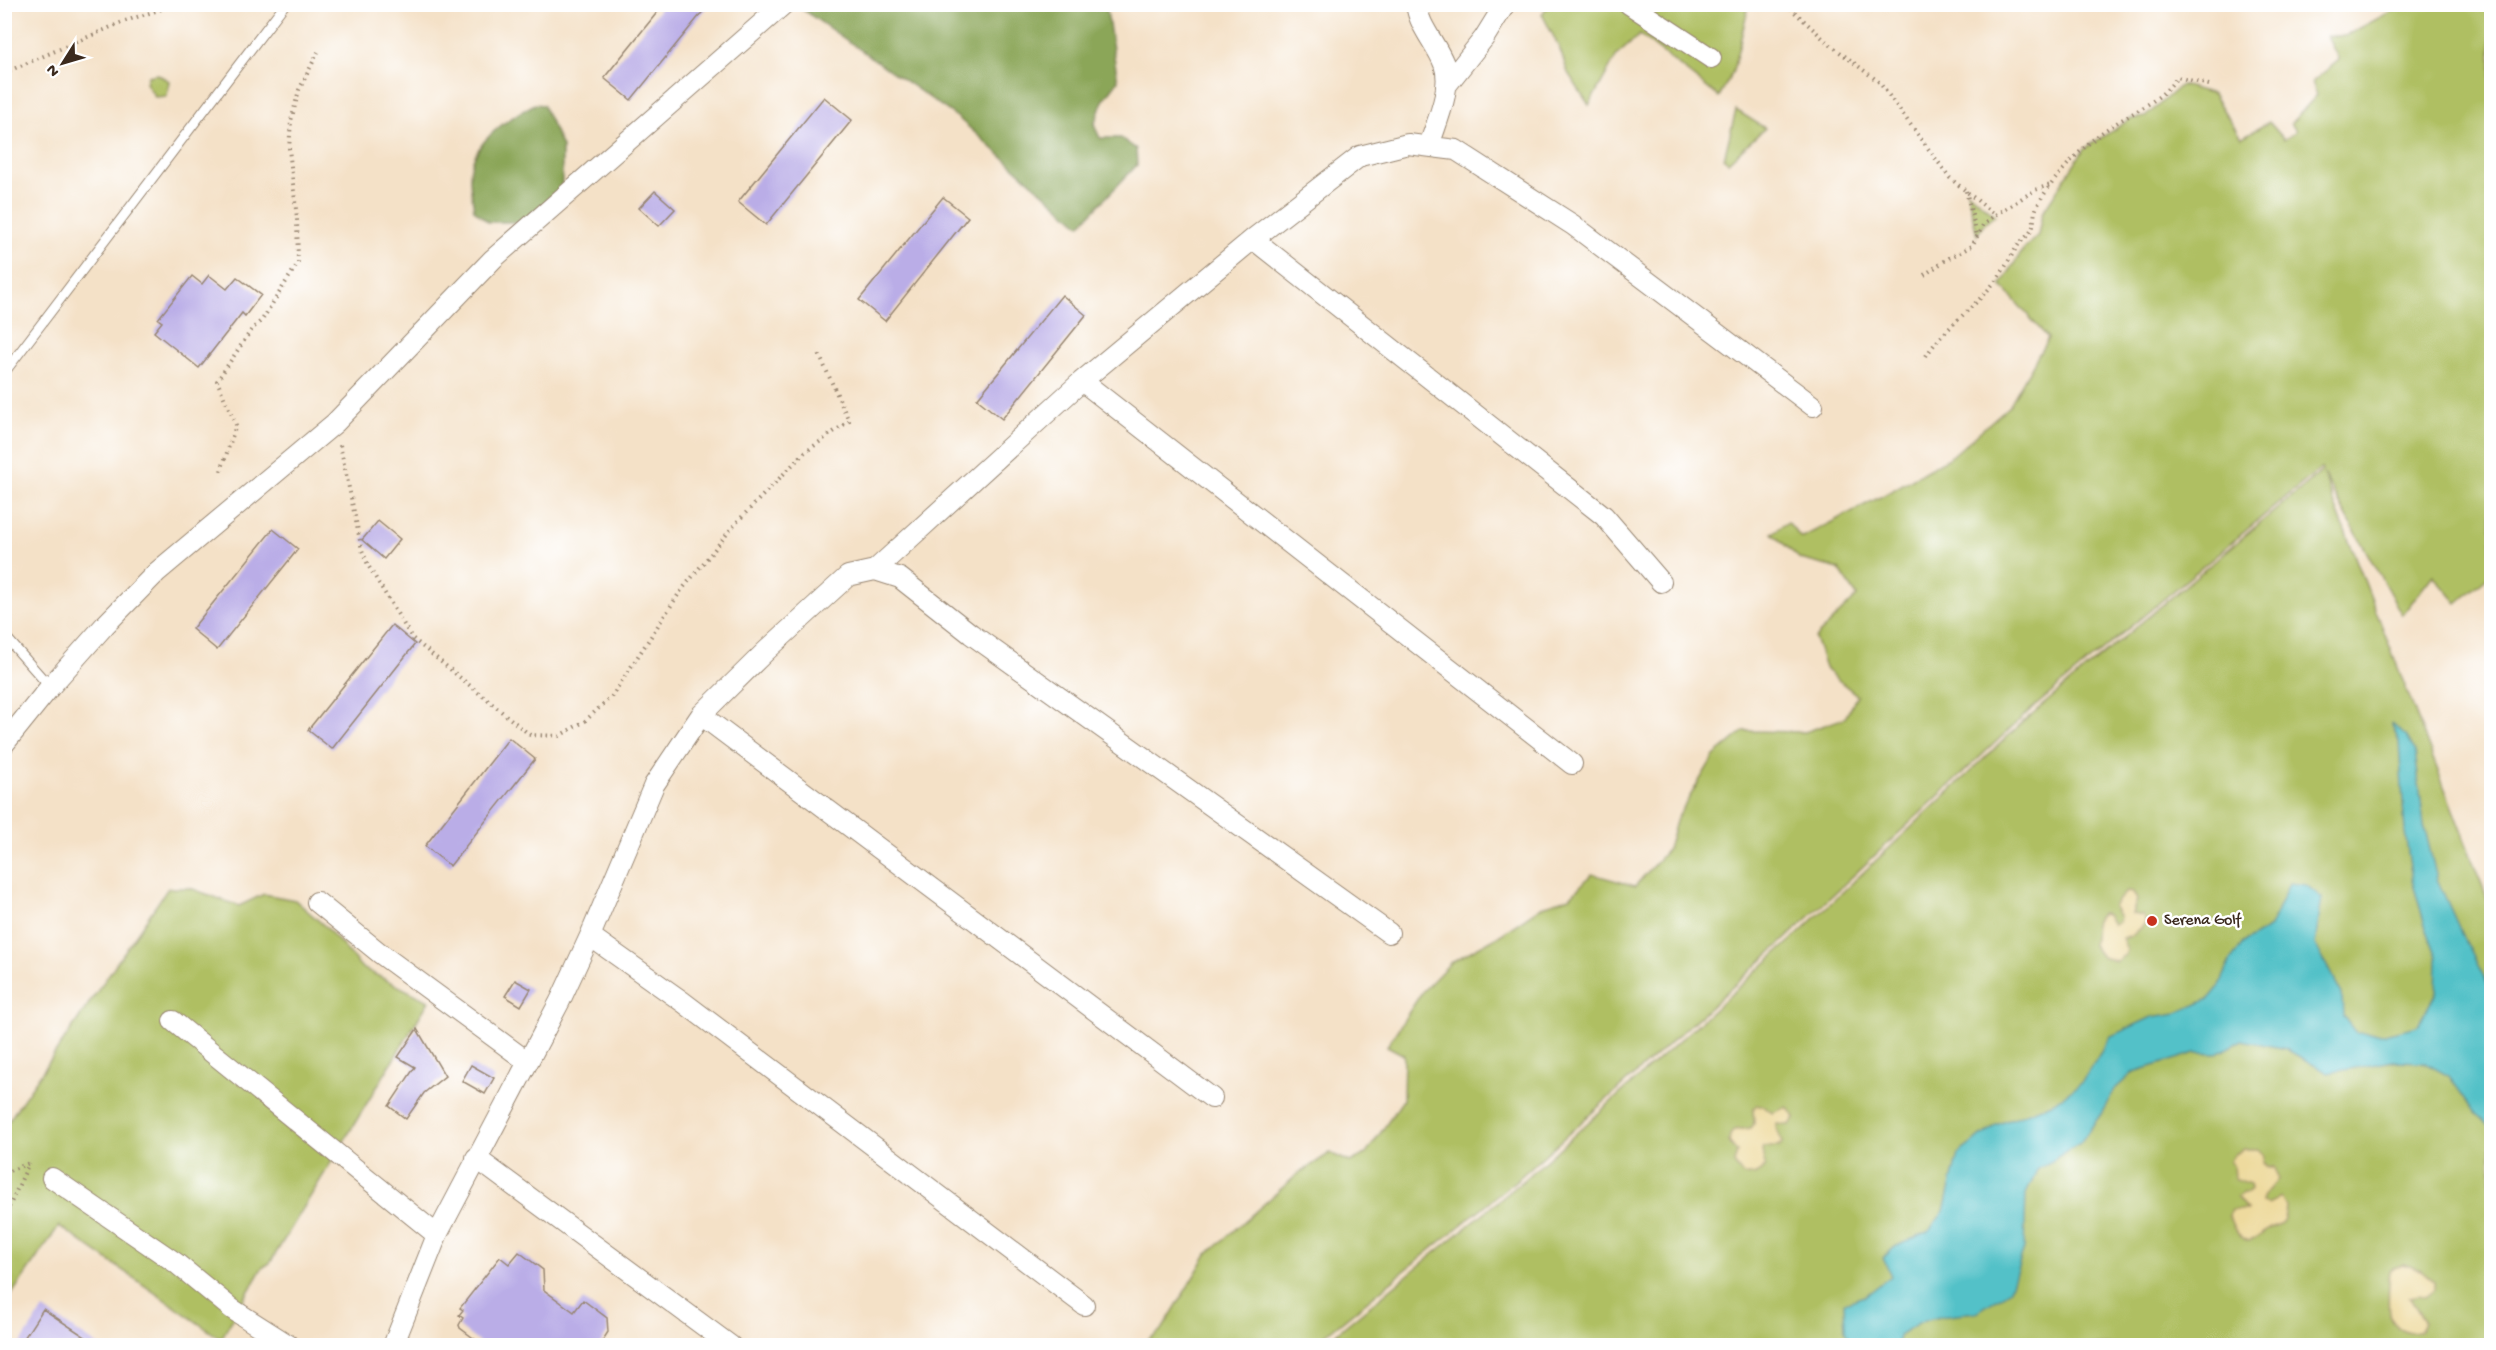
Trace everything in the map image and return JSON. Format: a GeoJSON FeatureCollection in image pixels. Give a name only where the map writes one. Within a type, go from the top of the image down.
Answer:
{"type":"FeatureCollection","features":[{"type":"Feature","properties":{"kind":"street"},"geometry":{"type":"LineString","coordinates":[[4,744],[50,687],[105,625],[157,572],[335,423],[493,259],[784,4]]}},
{"type":"Feature","properties":{"kind":"street"},"geometry":{"type":"LineString","coordinates":[[1416,4],[1418,18],[1444,65],[1446,86],[1429,147]]}},
{"type":"Feature","properties":{"kind":"street"},"geometry":{"type":"LineString","coordinates":[[1446,86],[1484,38],[1505,4]]}},
{"type":"Feature","properties":{"kind":"street"},"geometry":{"type":"LineString","coordinates":[[1629,4],[1711,57]]}},
{"type":"Feature","properties":{"kind":"street"},"geometry":{"type":"LineString","coordinates":[[393,1346],[437,1235],[560,1001],[654,785],[700,715],[765,651],[848,576],[875,570],[1082,381],[1253,240],[1360,156],[1408,144],[1456,150],[1573,225],[1813,406]]}},
{"type":"Feature","properties":{"kind":"street"},"geometry":{"type":"LineString","coordinates":[[1253,240],[1604,516],[1661,582]]}},
{"type":"Feature","properties":{"kind":"street"},"geometry":{"type":"LineString","coordinates":[[1082,381],[1572,764]]}},
{"type":"Feature","properties":{"kind":"street"},"geometry":{"type":"LineString","coordinates":[[875,570],[900,578],[971,634],[1389,933]]}},
{"type":"Feature","properties":{"kind":"street"},"geometry":{"type":"LineString","coordinates":[[700,715],[1212,1098]]}},
{"type":"Feature","properties":{"kind":"street"},"geometry":{"type":"LineString","coordinates":[[317,902],[381,954],[528,1062]]}},
{"type":"Feature","properties":{"kind":"street"},"geometry":{"type":"LineString","coordinates":[[590,936],[683,1002],[1084,1305]]}},
{"type":"Feature","properties":{"kind":"street"},"geometry":{"type":"LineString","coordinates":[[173,1021],[437,1235]]}},
{"type":"Feature","properties":{"kind":"street"},"geometry":{"type":"LineString","coordinates":[[476,1158],[731,1346]]}},
{"type":"Feature","properties":{"kind":"street"},"geometry":{"type":"LineString","coordinates":[[52,1178],[176,1263],[232,1309],[290,1346]]}},
{"type":"Feature","properties":{"kind":"lane"},"geometry":{"type":"LineString","coordinates":[[4,373],[285,4]]}},
{"type":"Feature","properties":{"kind":"lane"},"geometry":{"type":"LineString","coordinates":[[4,635],[50,687]]}},
{"type":"Feature","properties":{"kind":"path"},"geometry":{"type":"LineString","coordinates":[[4,73],[125,21],[177,4]]}},
{"type":"Feature","properties":{"kind":"path"},"geometry":{"type":"LineString","coordinates":[[1786,4],[1828,43],[1879,82],[1950,178],[1995,215]]}},
{"type":"Feature","properties":{"kind":"path"},"geometry":{"type":"LineString","coordinates":[[2203,4],[2209,8],[2215,4]]}},
{"type":"Feature","properties":{"kind":"path"},"geometry":{"type":"LineString","coordinates":[[221,471],[236,425],[217,381],[252,329],[262,320],[298,263],[297,218],[289,149],[291,121],[299,90],[318,52]]}},
{"type":"Feature","properties":{"kind":"path"},"geometry":{"type":"LineString","coordinates":[[1926,356],[1939,337],[1951,329],[1997,279],[2019,243],[2031,231],[2036,209],[2053,183],[2094,138],[2128,114],[2149,105],[2171,86],[2177,77],[2209,85]]}},
{"type":"Feature","properties":{"kind":"path"},"geometry":{"type":"LineString","coordinates":[[1924,275],[1948,258],[1972,246],[1983,225],[1995,215],[2035,190],[2053,183]]}},
{"type":"Feature","properties":{"kind":"path"},"geometry":{"type":"LineString","coordinates":[[1966,190],[1977,235]]}},
{"type":"Feature","properties":{"kind":"path"},"geometry":{"type":"LineString","coordinates":[[335,423],[362,550],[369,567],[412,638],[530,735],[559,736],[585,721],[612,696],[680,592],[735,524],[804,453],[849,421],[819,354]]}},
{"type":"Feature","properties":{"kind":"path"},"geometry":{"type":"LineString","coordinates":[[4,1173],[29,1163],[4,1218]]}},
{"type":"Feature","properties":{"kind":"green space"},"geometry":{"type":"Polygon","coordinates":[[[1549,4],[1749,5],[1733,71],[1719,97],[1640,35],[1617,55],[1589,105],[1568,73],[1559,47],[1542,14],[1549,4]]]}},
{"type":"Feature","properties":{"kind":"green space"},"geometry":{"type":"Polygon","coordinates":[[[796,5],[1106,5],[1118,81],[1103,101],[1094,125],[1100,138],[1121,138],[1136,149],[1137,165],[1080,225],[957,117],[796,5]]]}},
{"type":"Feature","properties":{"kind":"green space"},"geometry":{"type":"Polygon","coordinates":[[[2403,5],[2491,5],[2491,574],[2457,603],[2433,575],[2402,615],[2323,474],[2491,908],[2491,1345],[1322,1345],[1524,1180],[1798,934],[2025,720],[2322,471],[2321,468],[2027,713],[1776,948],[1519,1178],[1313,1345],[1139,1346],[1162,1330],[1207,1254],[1298,1174],[1330,1153],[1350,1162],[1366,1154],[1403,1100],[1404,1055],[1387,1046],[1422,992],[1451,962],[1500,935],[1543,906],[1570,897],[1592,874],[1635,886],[1668,849],[1677,818],[1714,756],[1744,731],[1805,732],[1845,718],[1857,695],[1826,670],[1815,638],[1857,596],[1839,569],[1800,559],[1772,533],[1788,522],[1801,538],[1884,495],[1952,456],[2009,406],[2048,338],[2001,285],[2022,251],[2038,235],[2042,213],[2084,149],[2130,119],[2145,117],[2181,85],[2213,94],[2241,138],[2269,122],[2284,139],[2296,131],[2291,123],[2317,95],[2312,82],[2339,60],[2327,36],[2345,36],[2403,5]]]}},
{"type":"Feature","properties":{"kind":"green space"},"geometry":{"type":"Polygon","coordinates":[[[157,74],[169,81],[167,96],[155,97],[146,83],[148,76],[157,74]]]}},
{"type":"Feature","properties":{"kind":"green space"},"geometry":{"type":"Polygon","coordinates":[[[535,104],[543,105],[562,147],[562,196],[521,222],[488,222],[474,210],[470,186],[471,165],[483,143],[492,133],[502,124],[535,104]]]}},
{"type":"Feature","properties":{"kind":"green space"},"geometry":{"type":"Polygon","coordinates":[[[1736,110],[1765,128],[1728,162],[1724,159],[1736,110]]]}},
{"type":"Feature","properties":{"kind":"green space"},"geometry":{"type":"Polygon","coordinates":[[[1967,191],[1995,215],[1983,225],[1977,235],[1967,191]]]}},
{"type":"Feature","properties":{"kind":"green space"},"geometry":{"type":"Polygon","coordinates":[[[168,888],[190,888],[239,906],[264,894],[295,900],[327,928],[362,968],[429,1001],[270,1263],[262,1268],[221,1339],[59,1226],[5,1304],[5,1126],[168,888]]]}},
{"type":"Feature","properties":{"kind":"sand"},"geometry":{"type":"Polygon","coordinates":[[[2127,891],[2133,892],[2137,900],[2132,914],[2143,916],[2146,923],[2133,935],[2122,938],[2127,950],[2126,954],[2116,961],[2102,957],[2093,945],[2095,924],[2102,914],[2107,915],[2113,924],[2119,922],[2120,917],[2113,906],[2127,891]]]}},
{"type":"Feature","properties":{"kind":"sand"},"geometry":{"type":"Polygon","coordinates":[[[1762,1105],[1772,1113],[1787,1107],[1795,1117],[1790,1125],[1777,1124],[1776,1128],[1783,1143],[1779,1147],[1763,1147],[1765,1166],[1755,1174],[1743,1175],[1734,1163],[1737,1152],[1729,1142],[1730,1135],[1734,1130],[1751,1128],[1754,1124],[1753,1109],[1762,1105]]]}},
{"type":"Feature","properties":{"kind":"sand"},"geometry":{"type":"Polygon","coordinates":[[[2244,1149],[2258,1149],[2264,1155],[2263,1163],[2267,1167],[2275,1167],[2278,1179],[2262,1197],[2262,1202],[2268,1204],[2281,1197],[2286,1206],[2284,1218],[2280,1223],[2249,1241],[2236,1231],[2229,1215],[2232,1210],[2247,1210],[2237,1197],[2248,1193],[2251,1189],[2250,1184],[2234,1178],[2233,1165],[2230,1161],[2233,1156],[2244,1149]]]}},
{"type":"Feature","properties":{"kind":"sand"},"geometry":{"type":"Polygon","coordinates":[[[2403,1264],[2421,1270],[2435,1282],[2435,1290],[2426,1297],[2419,1295],[2409,1297],[2424,1320],[2422,1327],[2413,1333],[2397,1326],[2389,1313],[2390,1272],[2394,1267],[2403,1264]]]}},
{"type":"Feature","properties":{"kind":"water"},"geometry":{"type":"Polygon","coordinates":[[[2391,723],[2407,737],[2415,751],[2424,825],[2437,879],[2491,991],[2491,1127],[2475,1113],[2449,1076],[2423,1062],[2393,1061],[2328,1073],[2286,1049],[2242,1040],[2217,1054],[2196,1053],[2134,1072],[2115,1089],[2101,1114],[2080,1143],[2038,1169],[2026,1194],[2024,1249],[2010,1290],[1977,1312],[1947,1315],[1920,1322],[1899,1335],[1898,1345],[1854,1345],[1845,1332],[1844,1303],[1865,1296],[1891,1276],[1883,1258],[1895,1247],[1929,1231],[1944,1211],[1958,1154],[1996,1125],[2054,1102],[2082,1082],[2111,1036],[2152,1017],[2177,1013],[2209,999],[2219,987],[2231,960],[2243,943],[2270,927],[2289,883],[2306,885],[2322,898],[2315,944],[2342,994],[2343,1016],[2356,1033],[2384,1034],[2417,1026],[2436,993],[2437,957],[2412,880],[2405,832],[2399,742],[2391,723]]]}},
{"type":"Feature","properties":{"kind":"building"},"geometry":{"type":"Polygon","coordinates":[[[664,4],[709,4],[631,100],[604,78],[664,4]]]}},
{"type":"Feature","properties":{"kind":"building"},"geometry":{"type":"Polygon","coordinates":[[[824,97],[852,120],[766,225],[738,202],[824,97]]]}},
{"type":"Feature","properties":{"kind":"building"},"geometry":{"type":"Polygon","coordinates":[[[655,191],[675,209],[659,226],[639,208],[655,191]]]}},
{"type":"Feature","properties":{"kind":"building"},"geometry":{"type":"Polygon","coordinates":[[[943,197],[968,217],[885,321],[859,300],[943,197]]]}},
{"type":"Feature","properties":{"kind":"building"},"geometry":{"type":"Polygon","coordinates":[[[209,275],[227,289],[237,277],[261,295],[245,316],[242,313],[199,368],[154,332],[162,322],[158,319],[192,276],[202,284],[209,275]]]}},
{"type":"Feature","properties":{"kind":"building"},"geometry":{"type":"Polygon","coordinates":[[[1062,295],[1086,315],[1002,419],[977,399],[1062,295]]]}},
{"type":"Feature","properties":{"kind":"building"},"geometry":{"type":"Polygon","coordinates":[[[378,521],[400,539],[384,559],[362,540],[378,521]]]}},
{"type":"Feature","properties":{"kind":"building"},"geometry":{"type":"Polygon","coordinates":[[[273,529],[298,549],[217,650],[192,629],[273,529]]]}},
{"type":"Feature","properties":{"kind":"building"},"geometry":{"type":"Polygon","coordinates":[[[392,625],[415,644],[332,749],[308,730],[392,625]]]}},
{"type":"Feature","properties":{"kind":"building"},"geometry":{"type":"Polygon","coordinates":[[[509,738],[535,759],[450,866],[425,846],[509,738]]]}},
{"type":"Feature","properties":{"kind":"building"},"geometry":{"type":"Polygon","coordinates":[[[515,980],[531,989],[521,1006],[505,996],[515,980]]]}},
{"type":"Feature","properties":{"kind":"building"},"geometry":{"type":"Polygon","coordinates":[[[417,1029],[445,1076],[424,1093],[406,1119],[389,1106],[415,1067],[398,1057],[417,1029]]]}},
{"type":"Feature","properties":{"kind":"building"},"geometry":{"type":"Polygon","coordinates":[[[471,1065],[494,1078],[485,1094],[462,1081],[471,1065]]]}},
{"type":"Feature","properties":{"kind":"building"},"geometry":{"type":"Polygon","coordinates":[[[519,1252],[543,1270],[544,1290],[574,1312],[583,1300],[607,1318],[608,1332],[599,1346],[484,1346],[460,1328],[459,1325],[463,1318],[459,1315],[463,1310],[460,1308],[500,1257],[509,1264],[519,1252]]]}},
{"type":"Feature","properties":{"kind":"building"},"geometry":{"type":"Polygon","coordinates":[[[43,1309],[99,1346],[19,1346],[43,1309]]]}},
{"type":"Feature","properties":{"kind":"place","name":"Serena Golf"},"geometry":{"type":"Point","coordinates":[2152,921]}}]}
